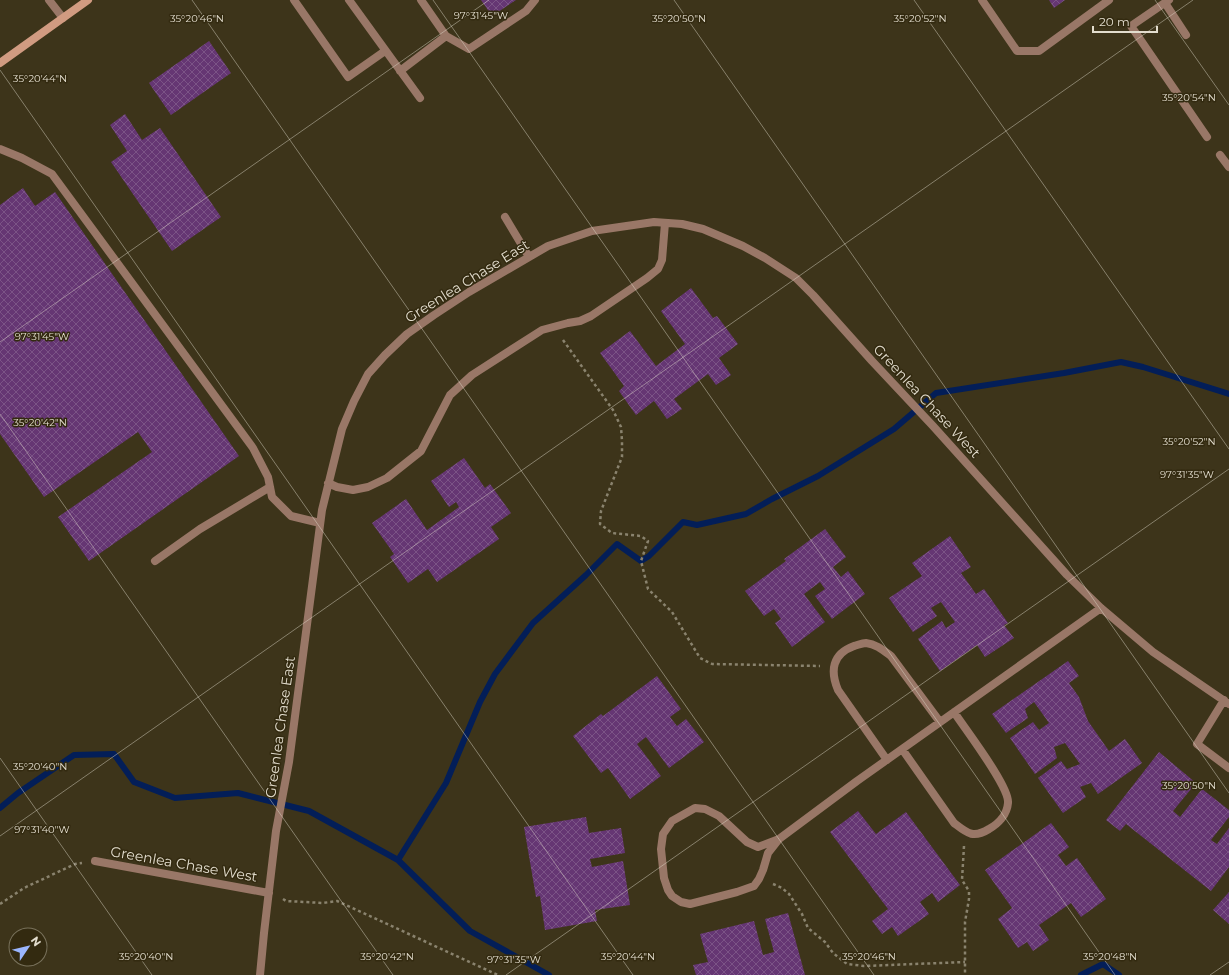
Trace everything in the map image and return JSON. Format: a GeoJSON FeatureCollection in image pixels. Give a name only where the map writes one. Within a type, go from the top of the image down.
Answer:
{"type":"FeatureCollection","features":[{"type":"Feature","properties":{"kind":"main road"},"geometry":{"type":"LineString","coordinates":[[0,63],[88,0]]}},
{"type":"Feature","properties":{"kind":"street"},"geometry":{"type":"LineString","coordinates":[[50,0],[63,18]]}},
{"type":"Feature","properties":{"kind":"street"},"geometry":{"type":"LineString","coordinates":[[294,0],[348,77],[385,51]]}},
{"type":"Feature","properties":{"kind":"street"},"geometry":{"type":"LineString","coordinates":[[349,0],[420,98]]}},
{"type":"Feature","properties":{"kind":"street"},"geometry":{"type":"LineString","coordinates":[[421,0],[446,36],[469,50],[526,11],[534,0]]}},
{"type":"Feature","properties":{"kind":"street"},"geometry":{"type":"LineString","coordinates":[[982,0],[1017,51],[1039,51],[1109,0]]}},
{"type":"Feature","properties":{"kind":"street"},"geometry":{"type":"LineString","coordinates":[[1186,35],[1167,2],[1131,26],[1207,137]]}},
{"type":"Feature","properties":{"kind":"street"},"geometry":{"type":"LineString","coordinates":[[400,71],[446,36]]}},
{"type":"Feature","properties":{"kind":"street"},"geometry":{"type":"LineString","coordinates":[[0,158],[4,151],[22,158],[52,174],[253,448],[268,477],[272,497],[291,516],[320,523]]}},
{"type":"Feature","properties":{"kind":"street"},"geometry":{"type":"LineString","coordinates":[[1220,155],[1229,167]]}},
{"type":"Feature","properties":{"kind":"street"},"geometry":{"type":"LineString","coordinates":[[505,217],[530,257]]}},
{"type":"Feature","properties":{"kind":"street","name":"Greenlea Chase West"},"geometry":{"type":"LineString","coordinates":[[567,239],[592,231],[654,222],[682,224],[702,229],[722,237],[765,258],[796,278],[814,295],[1062,569],[1101,608],[1153,652],[1227,702],[1197,744],[1229,768]]}},
{"type":"Feature","properties":{"kind":"street"},"geometry":{"type":"LineString","coordinates":[[328,483],[337,487],[353,490],[368,487],[387,478],[421,451],[445,403],[459,386],[472,375],[533,335],[553,327],[580,321],[591,316],[647,278],[658,268],[662,260],[665,223]]}},
{"type":"Feature","properties":{"kind":"street","name":"Greenlea Chase East"},"geometry":{"type":"LineString","coordinates":[[260,975],[276,831],[289,762],[320,523],[328,483],[342,429],[368,374],[384,355],[408,334],[469,292],[548,246],[567,239]]}},
{"type":"Feature","properties":{"kind":"street"},"geometry":{"type":"LineString","coordinates":[[155,561],[200,529],[270,487]]}},
{"type":"Feature","properties":{"kind":"street"},"geometry":{"type":"LineString","coordinates":[[779,839],[768,853],[759,879],[754,886],[690,904],[680,902],[672,896],[668,890],[664,878],[661,849],[663,834],[672,821],[695,808],[705,808],[720,816],[747,842],[758,847],[779,839],[902,749],[1101,608]]}},
{"type":"Feature","properties":{"kind":"street"},"geometry":{"type":"LineString","coordinates":[[887,760],[838,690],[833,679],[833,666],[839,656],[850,647],[864,643],[880,648],[891,656],[940,722]]}},
{"type":"Feature","properties":{"kind":"street"},"geometry":{"type":"LineString","coordinates":[[902,749],[954,823],[965,832],[974,835],[990,829],[1005,815],[1008,803],[1003,784],[954,712]]}},
{"type":"Feature","properties":{"kind":"street","name":"Greenlea Chase West"},"geometry":{"type":"LineString","coordinates":[[94,861],[269,893]]}},
{"type":"Feature","properties":{"kind":"path"},"geometry":{"type":"LineString","coordinates":[[553,327],[613,410],[621,427],[622,457],[601,511],[600,524],[612,533],[641,536],[648,541],[641,561],[648,589],[672,612],[700,658],[712,664],[833,666]]}},
{"type":"Feature","properties":{"kind":"path"},"geometry":{"type":"LineString","coordinates":[[965,832],[962,880],[969,891],[965,922],[966,975]]}},
{"type":"Feature","properties":{"kind":"path"},"geometry":{"type":"LineString","coordinates":[[0,904],[24,888],[75,864],[94,861]]}},
{"type":"Feature","properties":{"kind":"path"},"geometry":{"type":"LineString","coordinates":[[759,879],[782,888],[789,894],[808,928],[825,942],[833,952],[847,964],[864,966],[965,962]]}},
{"type":"Feature","properties":{"kind":"path"},"geometry":{"type":"LineString","coordinates":[[269,893],[286,901],[322,903],[337,901],[498,975]]}},
{"type":"Feature","properties":{"kind":"building"},"geometry":{"type":"Polygon","coordinates":[[[481,0],[516,0],[492,16],[481,0]]]}},
{"type":"Feature","properties":{"kind":"building"},"geometry":{"type":"Polygon","coordinates":[[[1049,0],[1065,0],[1054,8],[1049,0]]]}},
{"type":"Feature","properties":{"kind":"building"},"geometry":{"type":"Polygon","coordinates":[[[209,41],[231,73],[171,115],[149,83],[209,41]]]}},
{"type":"Feature","properties":{"kind":"building"},"geometry":{"type":"Polygon","coordinates":[[[125,114],[142,140],[160,128],[221,217],[172,251],[111,162],[127,151],[110,125],[125,114]]]}},
{"type":"Feature","properties":{"kind":"building"},"geometry":{"type":"Polygon","coordinates":[[[23,188],[35,206],[55,192],[239,456],[89,561],[58,517],[152,452],[138,432],[44,497],[0,434],[0,205],[23,188]]]}},
{"type":"Feature","properties":{"kind":"building"},"geometry":{"type":"Polygon","coordinates":[[[691,288],[713,318],[717,316],[738,344],[719,358],[731,375],[716,385],[708,374],[674,399],[682,409],[667,419],[654,401],[636,415],[619,391],[624,386],[600,353],[630,331],[656,366],[685,344],[661,311],[691,288]]]}},
{"type":"Feature","properties":{"kind":"building"},"geometry":{"type":"Polygon","coordinates":[[[464,458],[485,488],[490,484],[511,513],[491,527],[499,539],[437,582],[428,569],[408,583],[390,557],[394,554],[372,523],[406,499],[427,530],[459,507],[456,502],[449,507],[431,481],[464,458]]]}},
{"type":"Feature","properties":{"kind":"building"},"geometry":{"type":"Polygon","coordinates":[[[825,529],[846,557],[833,567],[841,577],[848,571],[865,594],[832,619],[815,596],[825,589],[820,582],[804,594],[825,622],[792,647],[775,623],[781,619],[774,609],[764,616],[745,591],[786,561],[784,559],[825,529]]]}},
{"type":"Feature","properties":{"kind":"building"},"geometry":{"type":"Polygon","coordinates":[[[950,536],[971,567],[961,573],[976,594],[984,589],[1008,623],[1004,625],[1014,638],[985,657],[977,645],[940,671],[918,639],[942,621],[946,628],[955,622],[941,602],[931,608],[937,616],[913,632],[889,598],[922,576],[912,563],[950,536]]]}},
{"type":"Feature","properties":{"kind":"building"},"geometry":{"type":"Polygon","coordinates":[[[1068,661],[1079,676],[1069,683],[1079,697],[1088,721],[1109,751],[1125,739],[1142,763],[1098,794],[1091,783],[1080,787],[1086,797],[1063,813],[1038,778],[1061,761],[1067,769],[1080,764],[1065,743],[1054,747],[1057,758],[1035,774],[1010,738],[1033,722],[1039,730],[1049,723],[1034,702],[1025,709],[1028,718],[1006,733],[992,714],[1068,661]]]}},
{"type":"Feature","properties":{"kind":"building"},"geometry":{"type":"Polygon","coordinates":[[[657,676],[681,709],[670,717],[677,726],[686,719],[704,742],[669,768],[646,737],[637,744],[661,776],[630,799],[608,768],[601,773],[573,736],[601,714],[603,716],[657,676]]]}},
{"type":"Feature","properties":{"kind":"building"},"geometry":{"type":"Polygon","coordinates":[[[1159,752],[1196,783],[1173,811],[1180,817],[1202,789],[1229,810],[1229,817],[1211,840],[1217,844],[1229,828],[1229,867],[1211,891],[1126,824],[1120,831],[1106,820],[1159,752]]]}},
{"type":"Feature","properties":{"kind":"building"},"geometry":{"type":"Polygon","coordinates":[[[858,811],[876,834],[906,812],[960,885],[938,902],[932,893],[920,902],[929,914],[898,936],[892,927],[882,934],[872,921],[888,909],[830,832],[858,811]]]}},
{"type":"Feature","properties":{"kind":"building"},"geometry":{"type":"Polygon","coordinates":[[[586,817],[589,833],[621,828],[625,853],[590,859],[592,867],[623,861],[630,905],[595,910],[597,921],[545,930],[540,896],[536,897],[524,827],[586,817]]]}},
{"type":"Feature","properties":{"kind":"building"},"geometry":{"type":"Polygon","coordinates":[[[1051,823],[1069,847],[1058,855],[1066,866],[1077,858],[1106,899],[1081,917],[1071,903],[1039,925],[1049,940],[1033,951],[1027,942],[1018,948],[998,919],[1012,908],[985,870],[1051,823]]]}},
{"type":"Feature","properties":{"kind":"building"},"geometry":{"type":"Polygon","coordinates":[[[1229,892],[1229,924],[1213,910],[1229,892]]]}},
{"type":"Feature","properties":{"kind":"building"},"geometry":{"type":"Polygon","coordinates":[[[788,913],[805,975],[696,975],[693,965],[708,962],[700,934],[754,921],[763,955],[774,952],[765,919],[788,913]]]}},
{"type":"Feature","properties":{"kind":"waterway"},"geometry":{"type":"LineString","coordinates":[[398,860],[446,783],[480,702],[495,674],[533,623],[586,575],[617,544],[641,561],[649,556],[683,522],[697,525],[746,514],[818,476],[894,429],[936,393],[1064,373],[1121,362],[1143,367],[1229,394]]}},
{"type":"Feature","properties":{"kind":"waterway"},"geometry":{"type":"LineString","coordinates":[[0,808],[18,793],[74,755],[114,754],[134,782],[175,798],[238,793],[309,811],[398,860],[470,931],[549,975]]}},
{"type":"Feature","properties":{"kind":"waterway"},"geometry":{"type":"LineString","coordinates":[[1081,975],[1103,964],[1119,975]]}}]}
